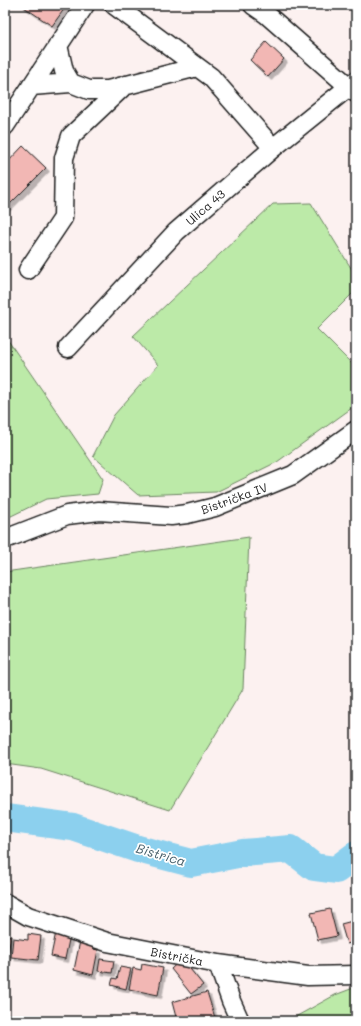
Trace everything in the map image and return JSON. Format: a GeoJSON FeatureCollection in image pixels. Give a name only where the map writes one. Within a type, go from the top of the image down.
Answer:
{"type":"FeatureCollection","features":[{"type":"Feature","properties":{"kind":"street"},"geometry":{"type":"LineString","coordinates":[[5,126],[85,5]]}},
{"type":"Feature","properties":{"kind":"street"},"geometry":{"type":"LineString","coordinates":[[114,5],[210,77],[273,148]]}},
{"type":"Feature","properties":{"kind":"street"},"geometry":{"type":"LineString","coordinates":[[265,8],[354,87]]}},
{"type":"Feature","properties":{"kind":"street"},"geometry":{"type":"LineString","coordinates":[[58,46],[64,71],[71,83]]}},
{"type":"Feature","properties":{"kind":"street"},"geometry":{"type":"LineString","coordinates":[[31,86],[71,83],[89,90],[108,90],[197,68]]}},
{"type":"Feature","properties":{"kind":"street"},"geometry":{"type":"LineString","coordinates":[[28,270],[63,218],[64,158],[71,136],[125,86]]}},
{"type":"Feature","properties":{"kind":"street","name":"Ulica 43"},"geometry":{"type":"LineString","coordinates":[[68,348],[176,232],[273,148],[354,87]]}},
{"type":"Feature","properties":{"kind":"street","name":"Bistrička IV"},"geometry":{"type":"LineString","coordinates":[[5,539],[68,515],[99,511],[171,516],[188,514],[215,507],[293,475],[356,430]]}},
{"type":"Feature","properties":{"kind":"street","name":"Bistrička"},"geometry":{"type":"LineString","coordinates":[[5,903],[28,916],[107,942],[218,964],[308,976],[356,975]]}},
{"type":"Feature","properties":{"kind":"street"},"geometry":{"type":"LineString","coordinates":[[218,964],[240,1021]]}},
{"type":"Feature","properties":{"kind":"street"},"geometry":{"type":"LineString","coordinates":[[231,1001],[241,967]]}},
{"type":"Feature","properties":{"kind":"green space"},"geometry":{"type":"Polygon","coordinates":[[[311,203],[356,276],[356,290],[317,329],[356,368],[356,405],[277,462],[216,492],[138,495],[93,456],[114,415],[158,365],[133,336],[273,204],[311,203]]]}},
{"type":"Feature","properties":{"kind":"green space"},"geometry":{"type":"Polygon","coordinates":[[[5,336],[103,479],[98,494],[46,499],[5,519],[5,336]]]}},
{"type":"Feature","properties":{"kind":"green space"},"geometry":{"type":"Polygon","coordinates":[[[249,537],[243,689],[170,810],[41,769],[5,764],[5,572],[249,537]]]}},
{"type":"Feature","properties":{"kind":"green space"},"geometry":{"type":"Polygon","coordinates":[[[356,987],[356,1021],[288,1021],[335,995],[356,987]]]}},
{"type":"Feature","properties":{"kind":"building"},"geometry":{"type":"Polygon","coordinates":[[[21,5],[67,5],[52,26],[21,5]]]}},
{"type":"Feature","properties":{"kind":"building"},"geometry":{"type":"Polygon","coordinates":[[[266,42],[284,59],[268,77],[250,60],[266,42]]]}},
{"type":"Feature","properties":{"kind":"building"},"geometry":{"type":"Polygon","coordinates":[[[23,146],[46,168],[5,209],[5,165],[23,146]]]}},
{"type":"Feature","properties":{"kind":"building"},"geometry":{"type":"Polygon","coordinates":[[[330,909],[337,936],[318,940],[311,913],[330,909]]]}},
{"type":"Feature","properties":{"kind":"building"},"geometry":{"type":"Polygon","coordinates":[[[356,920],[356,941],[347,944],[341,924],[356,920]]]}},
{"type":"Feature","properties":{"kind":"building"},"geometry":{"type":"Polygon","coordinates":[[[56,932],[70,935],[65,959],[51,956],[56,932]]]}},
{"type":"Feature","properties":{"kind":"building"},"geometry":{"type":"Polygon","coordinates":[[[28,934],[41,936],[38,960],[11,957],[13,938],[28,940],[28,934]]]}},
{"type":"Feature","properties":{"kind":"building"},"geometry":{"type":"Polygon","coordinates":[[[5,935],[11,936],[7,960],[5,960],[5,935]]]}},
{"type":"Feature","properties":{"kind":"building"},"geometry":{"type":"Polygon","coordinates":[[[80,941],[94,944],[93,949],[98,950],[93,975],[74,970],[80,941]]]}},
{"type":"Feature","properties":{"kind":"building"},"geometry":{"type":"Polygon","coordinates":[[[100,959],[114,961],[112,973],[98,971],[100,959]]]}},
{"type":"Feature","properties":{"kind":"building"},"geometry":{"type":"Polygon","coordinates":[[[182,959],[203,985],[191,994],[171,969],[182,959]]]}},
{"type":"Feature","properties":{"kind":"building"},"geometry":{"type":"Polygon","coordinates":[[[142,964],[163,968],[158,995],[129,989],[133,968],[141,970],[142,964]]]}},
{"type":"Feature","properties":{"kind":"building"},"geometry":{"type":"Polygon","coordinates":[[[120,967],[131,969],[126,989],[111,985],[113,978],[117,979],[120,967]]]}},
{"type":"Feature","properties":{"kind":"building"},"geometry":{"type":"Polygon","coordinates":[[[207,992],[216,1021],[177,1021],[172,1002],[207,992]]]}},
{"type":"Feature","properties":{"kind":"waterway","name":"Bistrica"},"geometry":{"type":"LineString","coordinates":[[5,818],[73,827],[138,849],[191,863],[243,853],[291,849],[314,867],[336,870],[356,855]]}}]}
